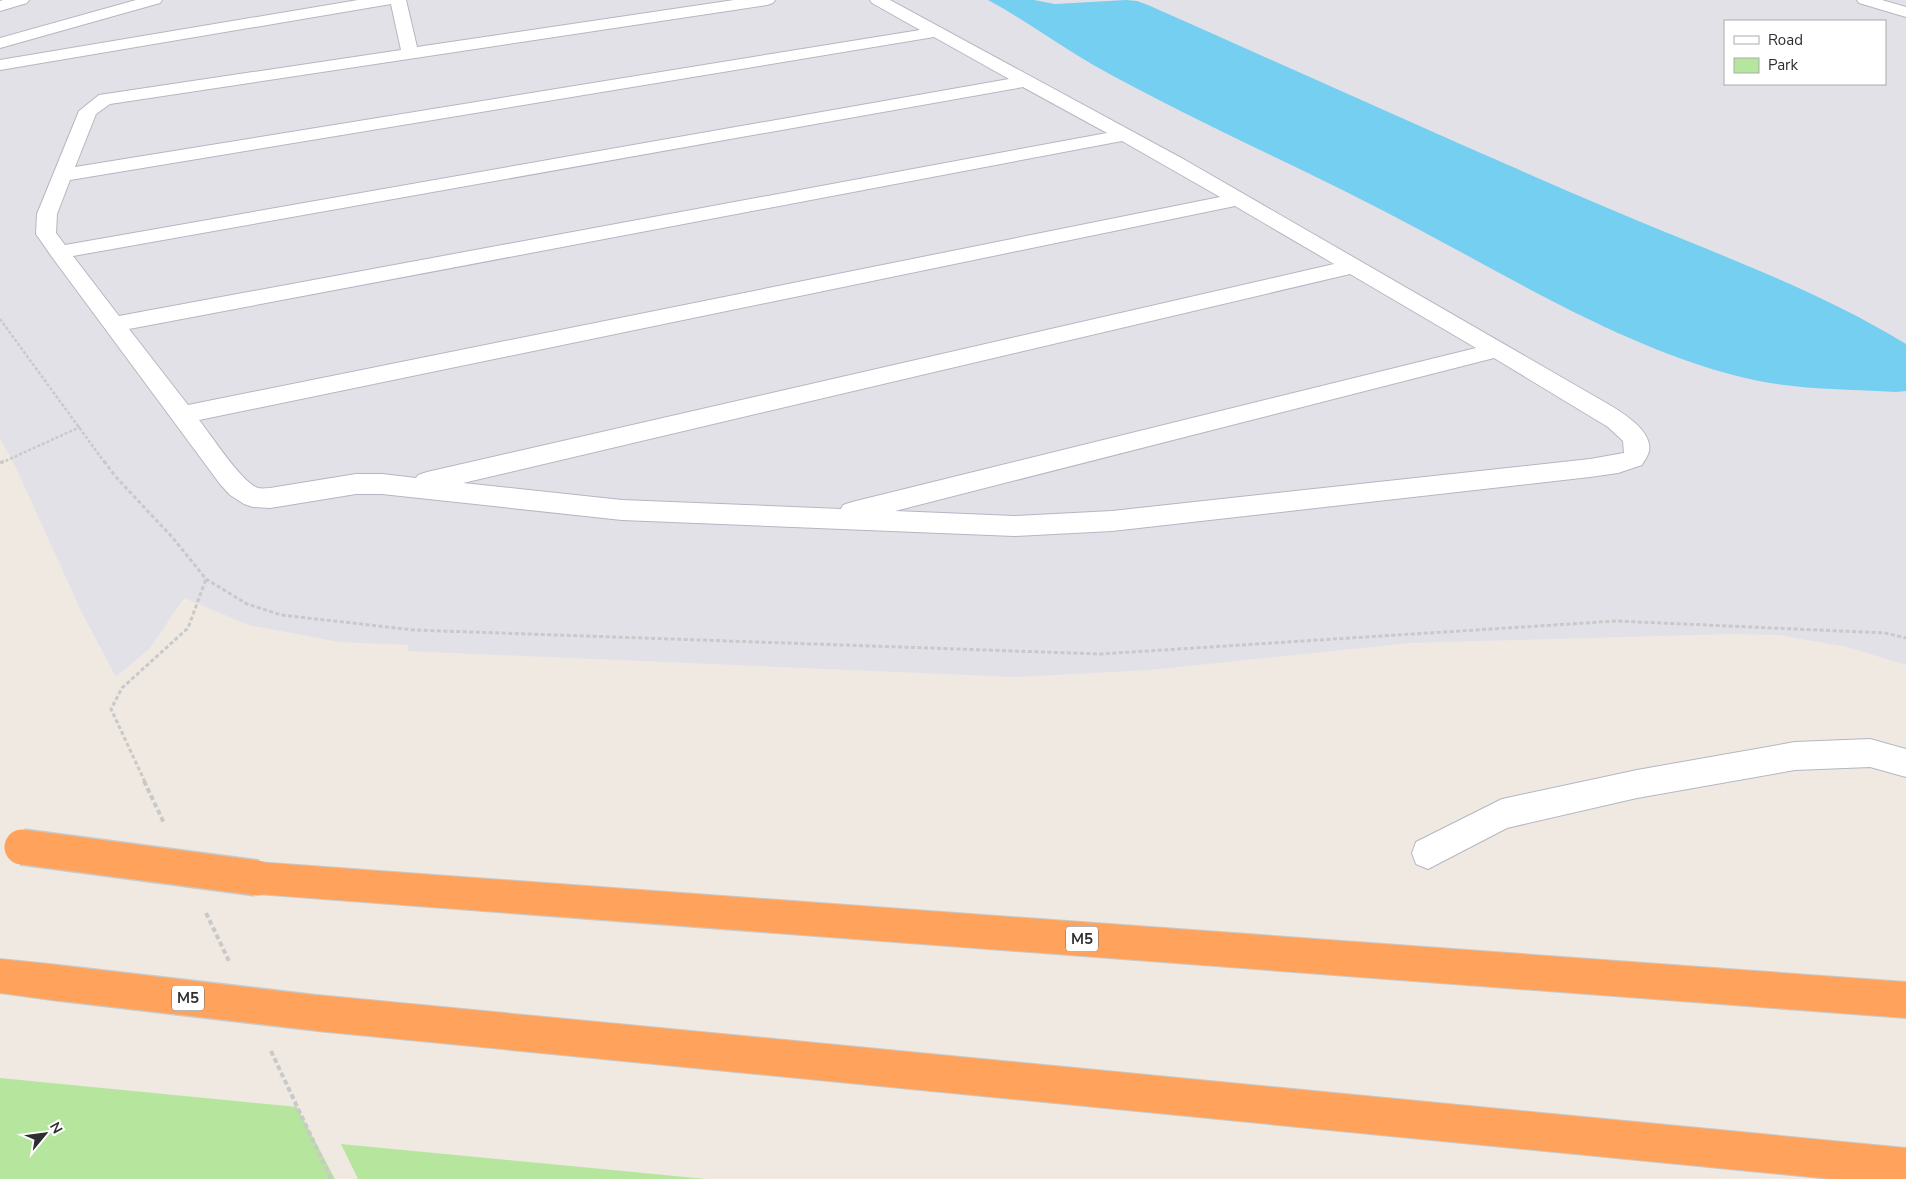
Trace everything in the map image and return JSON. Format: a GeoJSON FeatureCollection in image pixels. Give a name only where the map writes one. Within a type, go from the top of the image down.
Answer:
{"type":"FeatureCollection","features":[{"type":"Feature","properties":{"kind":"highway","name":"M5"},"geometry":{"type":"LineString","coordinates":[[11,845],[257,878],[1906,1000]]}},
{"type":"Feature","properties":{"kind":"highway","name":"M5"},"geometry":{"type":"LineString","coordinates":[[0,976],[317,1013],[1906,1167]]}},
{"type":"Feature","properties":{"kind":"lane"},"geometry":{"type":"LineString","coordinates":[[0,6],[21,0]]}},
{"type":"Feature","properties":{"kind":"lane"},"geometry":{"type":"LineString","coordinates":[[0,43],[154,0]]}},
{"type":"Feature","properties":{"kind":"lane"},"geometry":{"type":"LineString","coordinates":[[189,32],[297,0]]}},
{"type":"Feature","properties":{"kind":"lane"},"geometry":{"type":"LineString","coordinates":[[0,65],[387,0]]}},
{"type":"Feature","properties":{"kind":"lane"},"geometry":{"type":"LineString","coordinates":[[398,0],[410,53]]}},
{"type":"Feature","properties":{"kind":"lane"},"geometry":{"type":"LineString","coordinates":[[767,0],[105,99],[88,111],[62,175],[45,226],[46,234],[229,477],[239,488],[253,497],[270,498],[356,484],[382,484],[622,510],[821,520],[1014,526],[1083,524],[1590,468],[1618,464],[1633,459],[1638,449],[1635,440],[1624,427],[1600,410],[1239,199],[878,0]]}},
{"type":"Feature","properties":{"kind":"lane"},"geometry":{"type":"LineString","coordinates":[[1864,0],[1906,12]]}},
{"type":"Feature","properties":{"kind":"lane"},"geometry":{"type":"LineString","coordinates":[[62,175],[936,32]]}},
{"type":"Feature","properties":{"kind":"lane"},"geometry":{"type":"LineString","coordinates":[[59,252],[1025,80]]}},
{"type":"Feature","properties":{"kind":"lane"},"geometry":{"type":"LineString","coordinates":[[114,324],[1125,135]]}},
{"type":"Feature","properties":{"kind":"lane"},"geometry":{"type":"LineString","coordinates":[[182,415],[1239,199]]}},
{"type":"Feature","properties":{"kind":"lane"},"geometry":{"type":"LineString","coordinates":[[406,487],[1354,266]]}},
{"type":"Feature","properties":{"kind":"lane"},"geometry":{"type":"LineString","coordinates":[[821,520],[1497,350]]}},
{"type":"Feature","properties":{"kind":"lane"},"geometry":{"type":"LineString","coordinates":[[1428,854],[1502,814],[1637,784],[1795,756],[1870,753],[1906,763]]}},
{"type":"Feature","properties":{"kind":"path"},"geometry":{"type":"LineString","coordinates":[[0,319],[115,476],[172,537],[206,578],[247,604],[281,615],[414,630],[1100,654],[1616,621],[1885,633],[1906,638]]}},
{"type":"Feature","properties":{"kind":"path"},"geometry":{"type":"LineString","coordinates":[[0,463],[80,427]]}},
{"type":"Feature","properties":{"kind":"path"},"geometry":{"type":"LineString","coordinates":[[168,832],[111,709],[122,688],[188,628],[206,578]]}},
{"type":"Feature","properties":{"kind":"path"},"geometry":{"type":"LineString","coordinates":[[202,903],[231,965]]}},
{"type":"Feature","properties":{"kind":"path"},"geometry":{"type":"LineString","coordinates":[[268,1045],[331,1179]]}},
{"type":"Feature","properties":{"kind":"shaded area"},"geometry":{"type":"Polygon","coordinates":[[[0,0],[1906,0],[1906,665],[1847,647],[1779,635],[1731,634],[1410,643],[1150,670],[1015,677],[407,651],[409,645],[339,642],[249,625],[184,598],[150,648],[116,677],[82,613],[16,468],[0,438],[0,0]]]}},
{"type":"Feature","properties":{"kind":"green space"},"geometry":{"type":"Polygon","coordinates":[[[0,1078],[297,1107],[335,1179],[0,1179],[0,1078]]]}},
{"type":"Feature","properties":{"kind":"green space"},"geometry":{"type":"Polygon","coordinates":[[[341,1144],[706,1179],[358,1179],[341,1144]]]}},
{"type":"Feature","properties":{"kind":"water"},"geometry":{"type":"Polygon","coordinates":[[[988,0],[1034,0],[1055,4],[1126,0],[1148,5],[1494,159],[1761,271],[1835,305],[1906,344],[1906,391],[1818,388],[1760,381],[1698,365],[1616,332],[1575,313],[1378,208],[1135,88],[1068,50],[988,0]]]}}]}
